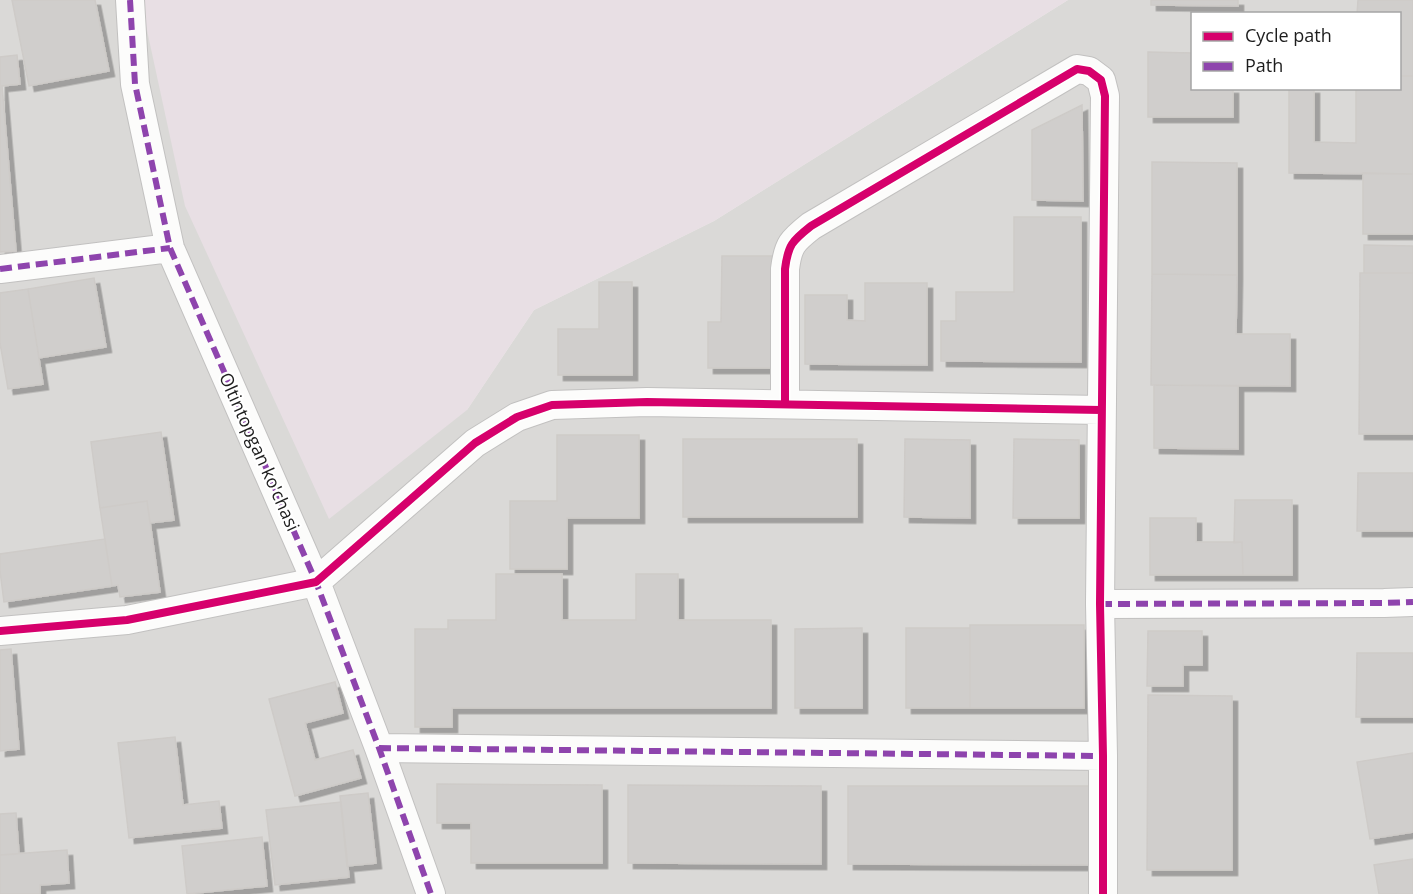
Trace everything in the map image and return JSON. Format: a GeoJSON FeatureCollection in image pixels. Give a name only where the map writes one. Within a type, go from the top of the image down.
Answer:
{"type":"FeatureCollection","features":[{"type":"Feature","properties":{"kind":"street","name":"Oltintopgan ko'chasi"},"geometry":{"type":"LineString","coordinates":[[130,0],[135,84],[170,248],[316,582],[431,894]]}},
{"type":"Feature","properties":{"kind":"street"},"geometry":{"type":"LineString","coordinates":[[785,404],[785,269],[787,252],[795,238],[811,226],[1077,69],[1089,71],[1101,80],[1105,96],[1100,604],[1103,894]]}},
{"type":"Feature","properties":{"kind":"street"},"geometry":{"type":"LineString","coordinates":[[0,270],[170,248]]}},
{"type":"Feature","properties":{"kind":"street"},"geometry":{"type":"LineString","coordinates":[[0,631],[128,620],[316,582],[476,443],[517,417],[552,405],[647,402],[1101,410]]}},
{"type":"Feature","properties":{"kind":"street"},"geometry":{"type":"LineString","coordinates":[[1100,604],[1413,602]]}},
{"type":"Feature","properties":{"kind":"street"},"geometry":{"type":"LineString","coordinates":[[379,748],[1103,756]]}},
{"type":"Feature","properties":{"kind":"shaded area"},"geometry":{"type":"Polygon","coordinates":[[[0,0],[145,0],[145,22],[467,410],[534,310],[714,221],[1068,0],[1413,0],[1413,894],[0,894],[0,0]]]}},
{"type":"Feature","properties":{"kind":"shaded area"},"geometry":{"type":"Polygon","coordinates":[[[145,0],[1068,0],[714,221],[534,310],[467,410],[329,519],[185,206],[145,21],[145,0]]]}},
{"type":"Feature","properties":{"kind":"building"},"geometry":{"type":"Polygon","coordinates":[[[12,0],[95,0],[109,71],[29,86],[12,0]]]}},
{"type":"Feature","properties":{"kind":"building"},"geometry":{"type":"Polygon","coordinates":[[[1151,0],[1238,0],[1238,6],[1151,5],[1151,0]]]}},
{"type":"Feature","properties":{"kind":"building"},"geometry":{"type":"Polygon","coordinates":[[[1358,0],[1413,0],[1413,76],[1401,76],[1401,12],[1357,12],[1358,0]]]}},
{"type":"Feature","properties":{"kind":"building"},"geometry":{"type":"Polygon","coordinates":[[[1148,52],[1191,53],[1191,90],[1233,90],[1233,117],[1148,117],[1148,52]]]}},
{"type":"Feature","properties":{"kind":"building"},"geometry":{"type":"Polygon","coordinates":[[[17,55],[20,84],[2,86],[16,251],[0,252],[0,57],[17,55]]]}},
{"type":"Feature","properties":{"kind":"building"},"geometry":{"type":"Polygon","coordinates":[[[1401,76],[1413,76],[1413,174],[1289,173],[1289,90],[1314,90],[1314,142],[1356,143],[1356,90],[1401,90],[1401,76]]]}},
{"type":"Feature","properties":{"kind":"building"},"geometry":{"type":"Polygon","coordinates":[[[1082,105],[1083,201],[1032,200],[1032,130],[1082,105]]]}},
{"type":"Feature","properties":{"kind":"building"},"geometry":{"type":"Polygon","coordinates":[[[1152,162],[1237,163],[1237,275],[1152,274],[1152,162]]]}},
{"type":"Feature","properties":{"kind":"building"},"geometry":{"type":"Polygon","coordinates":[[[1363,173],[1413,174],[1413,234],[1363,234],[1363,173]]]}},
{"type":"Feature","properties":{"kind":"building"},"geometry":{"type":"Polygon","coordinates":[[[1014,217],[1081,217],[1081,362],[941,361],[941,321],[956,321],[956,292],[1014,292],[1014,217]]]}},
{"type":"Feature","properties":{"kind":"building"},"geometry":{"type":"Polygon","coordinates":[[[1364,245],[1413,246],[1413,273],[1364,273],[1364,245]]]}},
{"type":"Feature","properties":{"kind":"building"},"geometry":{"type":"Polygon","coordinates":[[[722,256],[772,256],[772,368],[708,368],[708,322],[721,322],[722,256]]]}},
{"type":"Feature","properties":{"kind":"building"},"geometry":{"type":"Polygon","coordinates":[[[1360,273],[1413,273],[1413,434],[1359,434],[1360,273]]]}},
{"type":"Feature","properties":{"kind":"building"},"geometry":{"type":"Polygon","coordinates":[[[1152,274],[1237,275],[1236,334],[1290,334],[1290,386],[1151,385],[1152,274]]]}},
{"type":"Feature","properties":{"kind":"building"},"geometry":{"type":"Polygon","coordinates":[[[94,278],[106,347],[39,358],[28,289],[94,278]]]}},
{"type":"Feature","properties":{"kind":"building"},"geometry":{"type":"Polygon","coordinates":[[[599,282],[632,282],[632,375],[558,375],[558,329],[599,329],[599,282]]]}},
{"type":"Feature","properties":{"kind":"building"},"geometry":{"type":"Polygon","coordinates":[[[865,283],[927,283],[927,365],[805,364],[805,295],[847,295],[847,320],[865,321],[865,283]]]}},
{"type":"Feature","properties":{"kind":"building"},"geometry":{"type":"Polygon","coordinates":[[[28,289],[43,384],[8,389],[0,343],[0,293],[28,289]]]}},
{"type":"Feature","properties":{"kind":"building"},"geometry":{"type":"Polygon","coordinates":[[[1154,385],[1238,386],[1238,449],[1154,448],[1154,385]]]}},
{"type":"Feature","properties":{"kind":"building"},"geometry":{"type":"Polygon","coordinates":[[[161,432],[174,520],[150,523],[147,501],[100,508],[91,442],[161,432]]]}},
{"type":"Feature","properties":{"kind":"building"},"geometry":{"type":"Polygon","coordinates":[[[557,435],[639,435],[639,518],[567,518],[567,569],[510,569],[510,501],[557,501],[557,435]]]}},
{"type":"Feature","properties":{"kind":"building"},"geometry":{"type":"Polygon","coordinates":[[[683,439],[857,439],[857,517],[683,517],[683,439]]]}},
{"type":"Feature","properties":{"kind":"building"},"geometry":{"type":"Polygon","coordinates":[[[905,439],[970,440],[970,518],[904,517],[905,439]]]}},
{"type":"Feature","properties":{"kind":"building"},"geometry":{"type":"Polygon","coordinates":[[[1014,439],[1079,440],[1079,518],[1013,518],[1014,439]]]}},
{"type":"Feature","properties":{"kind":"building"},"geometry":{"type":"Polygon","coordinates":[[[1358,473],[1413,473],[1413,531],[1357,531],[1358,473]]]}},
{"type":"Feature","properties":{"kind":"building"},"geometry":{"type":"Polygon","coordinates":[[[1235,500],[1292,500],[1292,575],[1243,575],[1242,542],[1234,543],[1235,500]]]}},
{"type":"Feature","properties":{"kind":"building"},"geometry":{"type":"Polygon","coordinates":[[[147,501],[160,592],[120,597],[118,585],[112,586],[100,508],[147,501]]]}},
{"type":"Feature","properties":{"kind":"building"},"geometry":{"type":"Polygon","coordinates":[[[1150,518],[1196,518],[1196,542],[1242,542],[1243,575],[1150,575],[1150,518]]]}},
{"type":"Feature","properties":{"kind":"building"},"geometry":{"type":"Polygon","coordinates":[[[105,539],[112,586],[4,602],[0,554],[105,539]]]}},
{"type":"Feature","properties":{"kind":"building"},"geometry":{"type":"Polygon","coordinates":[[[496,574],[562,574],[562,620],[636,620],[636,574],[678,574],[678,620],[771,620],[771,708],[452,708],[452,727],[415,727],[415,629],[448,629],[448,620],[496,620],[496,574]]]}},
{"type":"Feature","properties":{"kind":"building"},"geometry":{"type":"Polygon","coordinates":[[[970,625],[1084,625],[1084,708],[970,708],[970,625]]]}},
{"type":"Feature","properties":{"kind":"building"},"geometry":{"type":"Polygon","coordinates":[[[862,628],[862,708],[795,708],[795,629],[862,628]]]}},
{"type":"Feature","properties":{"kind":"building"},"geometry":{"type":"Polygon","coordinates":[[[906,628],[970,628],[970,708],[906,708],[906,628]]]}},
{"type":"Feature","properties":{"kind":"building"},"geometry":{"type":"Polygon","coordinates":[[[1148,631],[1202,631],[1202,665],[1183,665],[1183,686],[1147,686],[1148,631]]]}},
{"type":"Feature","properties":{"kind":"building"},"geometry":{"type":"Polygon","coordinates":[[[11,649],[19,749],[0,751],[0,650],[11,649]]]}},
{"type":"Feature","properties":{"kind":"building"},"geometry":{"type":"Polygon","coordinates":[[[1357,653],[1413,653],[1413,717],[1356,717],[1357,653]]]}},
{"type":"Feature","properties":{"kind":"building"},"geometry":{"type":"Polygon","coordinates":[[[335,682],[343,713],[305,723],[315,760],[353,750],[361,778],[295,796],[269,699],[335,682]]]}},
{"type":"Feature","properties":{"kind":"building"},"geometry":{"type":"Polygon","coordinates":[[[1148,695],[1232,696],[1232,870],[1147,870],[1148,695]]]}},
{"type":"Feature","properties":{"kind":"building"},"geometry":{"type":"Polygon","coordinates":[[[175,737],[183,805],[219,801],[222,828],[129,838],[118,743],[175,737]]]}},
{"type":"Feature","properties":{"kind":"building"},"geometry":{"type":"Polygon","coordinates":[[[1413,753],[1413,832],[1370,839],[1357,762],[1413,753]]]}},
{"type":"Feature","properties":{"kind":"building"},"geometry":{"type":"Polygon","coordinates":[[[437,784],[602,785],[602,863],[471,863],[471,823],[437,823],[437,784]]]}},
{"type":"Feature","properties":{"kind":"building"},"geometry":{"type":"Polygon","coordinates":[[[628,785],[821,786],[821,864],[628,863],[628,785]]]}},
{"type":"Feature","properties":{"kind":"building"},"geometry":{"type":"Polygon","coordinates":[[[848,786],[1096,786],[1096,865],[848,864],[848,786]]]}},
{"type":"Feature","properties":{"kind":"building"},"geometry":{"type":"Polygon","coordinates":[[[368,793],[376,863],[347,866],[340,796],[368,793]]]}},
{"type":"Feature","properties":{"kind":"building"},"geometry":{"type":"Polygon","coordinates":[[[341,802],[349,877],[275,885],[266,810],[341,802]]]}},
{"type":"Feature","properties":{"kind":"building"},"geometry":{"type":"Polygon","coordinates":[[[16,813],[19,854],[0,855],[0,814],[16,813]]]}},
{"type":"Feature","properties":{"kind":"building"},"geometry":{"type":"Polygon","coordinates":[[[262,837],[267,886],[187,894],[182,846],[262,837]]]}},
{"type":"Feature","properties":{"kind":"building"},"geometry":{"type":"Polygon","coordinates":[[[67,850],[69,883],[40,885],[40,894],[0,894],[0,855],[67,850]]]}},
{"type":"Feature","properties":{"kind":"building"},"geometry":{"type":"Polygon","coordinates":[[[1413,859],[1413,894],[1379,894],[1374,865],[1413,859]]]}},
{"type":"Feature","properties":{"kind":"marked path"},"geometry":{"type":"LineString","coordinates":[[130,0],[135,84],[170,248],[316,582],[431,894]]}},
{"type":"Feature","properties":{"kind":"marked path"},"geometry":{"type":"LineString","coordinates":[[0,269],[170,248]]}},
{"type":"Feature","properties":{"kind":"marked path"},"geometry":{"type":"LineString","coordinates":[[1100,604],[1413,602]]}},
{"type":"Feature","properties":{"kind":"marked path"},"geometry":{"type":"LineString","coordinates":[[379,748],[1103,756]]}},
{"type":"Feature","properties":{"kind":"cycle path"},"geometry":{"type":"LineString","coordinates":[[785,404],[785,269],[788,254],[795,240],[811,226],[1077,69],[1089,71],[1101,80],[1105,96],[1100,604],[1103,894]]}},
{"type":"Feature","properties":{"kind":"cycle path"},"geometry":{"type":"LineString","coordinates":[[0,631],[127,620],[316,582],[475,443],[517,417],[552,405],[647,402],[1101,410]]}}]}
